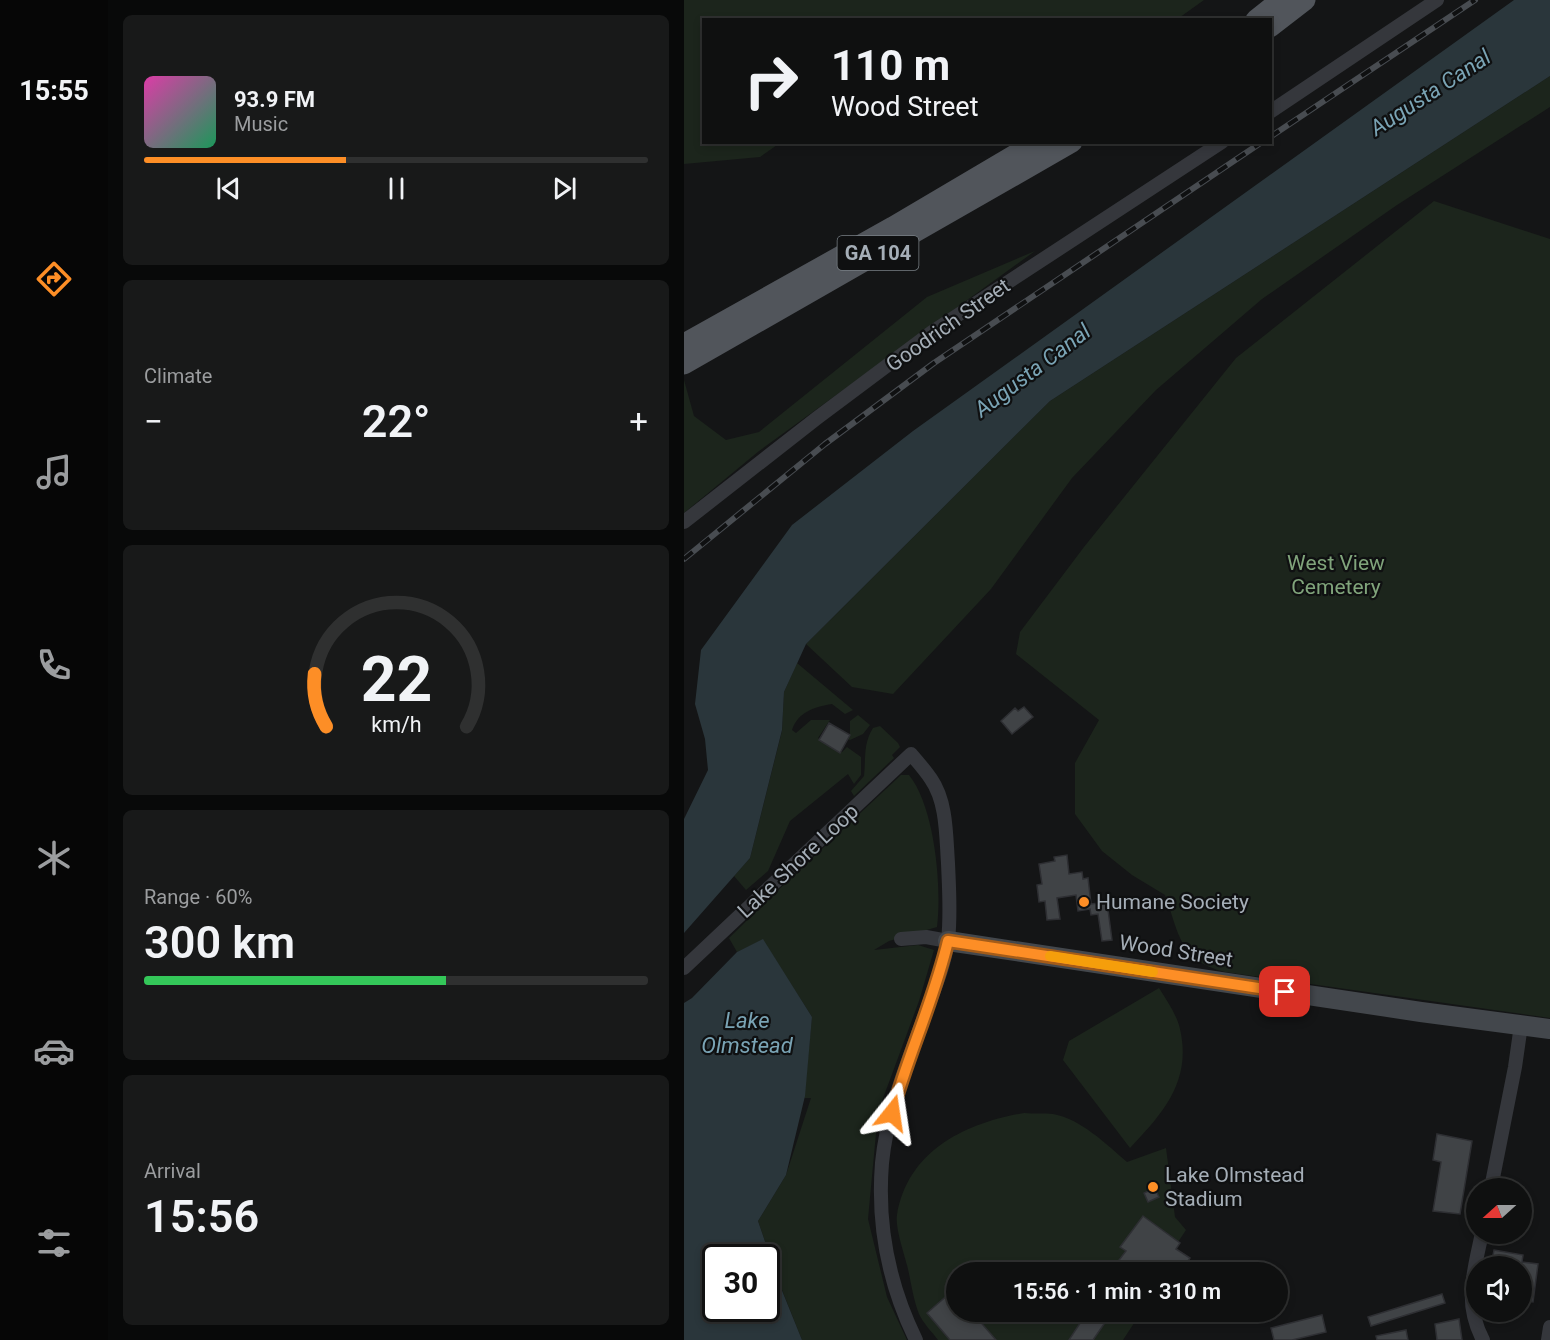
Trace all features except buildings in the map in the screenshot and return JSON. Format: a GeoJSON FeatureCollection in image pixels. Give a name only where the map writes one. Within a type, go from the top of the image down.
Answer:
{"type":"FeatureCollection","features":[{"type":"Feature","properties":{"kind":"main road"},"geometry":{"type":"LineString","coordinates":[[1258,18],[1281,0]]}},
{"type":"Feature","properties":{"kind":"main road"},"geometry":{"type":"LineString","coordinates":[[1272,25],[1305,0]]}},
{"type":"Feature","properties":{"kind":"main road","name":"GA 104"},"geometry":{"type":"LineString","coordinates":[[684,344],[893,227],[1034,144]]}},
{"type":"Feature","properties":{"kind":"main road","name":"GA 104"},"geometry":{"type":"LineString","coordinates":[[684,364],[1069,144]]}},
{"type":"Feature","properties":{"kind":"street"},"geometry":{"type":"LineString","coordinates":[[1272,111],[1437,0]]}},
{"type":"Feature","properties":{"kind":"street","name":"Goodrich Street"},"geometry":{"type":"LineString","coordinates":[[684,522],[932,332],[1219,144]]}},
{"type":"Feature","properties":{"kind":"street","name":"Lake Shore Loop"},"geometry":{"type":"LineString","coordinates":[[684,968],[911,754],[938,791],[945,821],[949,888],[948,941]]}},
{"type":"Feature","properties":{"kind":"street","name":"Wood Street"},"geometry":{"type":"LineString","coordinates":[[901,939],[926,937],[1550,1029]]}},
{"type":"Feature","properties":{"kind":"street"},"geometry":{"type":"LineString","coordinates":[[916,1340],[903,1313],[890,1273],[883,1237],[882,1162],[887,1131],[902,1078],[941,970],[948,941]]}},
{"type":"Feature","properties":{"kind":"street"},"geometry":{"type":"LineString","coordinates":[[1493,1178],[1521,1025]]}},
{"type":"Feature","properties":{"kind":"street"},"geometry":{"type":"LineString","coordinates":[[1480,1244],[1470,1292],[1475,1324],[1483,1340]]}},
{"type":"Feature","properties":{"kind":"street"},"geometry":{"type":"LineString","coordinates":[[1548,1340],[1550,1327]]}},
{"type":"Feature","properties":{"kind":"green space"},"geometry":{"type":"Polygon","coordinates":[[[684,0],[1204,0],[1179,18],[702,18],[702,144],[779,144],[760,157],[684,164],[684,0]]]}},
{"type":"Feature","properties":{"kind":"green space"},"geometry":{"type":"Polygon","coordinates":[[[1550,76],[1550,107],[1397,205],[1262,299],[1156,390],[1072,478],[991,589],[893,694],[852,687],[806,644],[1050,401],[1550,76]]]}},
{"type":"Feature","properties":{"kind":"green space","name":"West View Cemetery"},"geometry":{"type":"Polygon","coordinates":[[[1434,201],[1550,239],[1550,1018],[1225,972],[1198,961],[1183,944],[1165,895],[1132,875],[1102,851],[1075,814],[1075,763],[1099,720],[1016,654],[1020,632],[1084,547],[1236,358],[1434,201]]]}},
{"type":"Feature","properties":{"kind":"green space"},"geometry":{"type":"Polygon","coordinates":[[[1035,251],[759,451],[684,513],[684,380],[694,416],[726,440],[759,432],[927,297],[1035,251]]]}},
{"type":"Feature","properties":{"kind":"green space"},"geometry":{"type":"Polygon","coordinates":[[[797,663],[853,710],[845,714],[832,704],[819,707],[808,711],[798,719],[792,730],[796,733],[811,720],[830,720],[818,738],[842,752],[847,747],[861,757],[861,775],[854,784],[848,774],[790,821],[768,871],[746,890],[734,876],[750,858],[782,731],[784,692],[797,663]]]}},
{"type":"Feature","properties":{"kind":"green space"},"geometry":{"type":"Polygon","coordinates":[[[858,715],[870,725],[863,734],[850,740],[847,739],[850,733],[850,721],[858,715]]]}},
{"type":"Feature","properties":{"kind":"green space"},"geometry":{"type":"Polygon","coordinates":[[[880,726],[900,747],[892,755],[894,758],[854,796],[851,791],[864,776],[868,740],[873,728],[880,726]]]}},
{"type":"Feature","properties":{"kind":"green space"},"geometry":{"type":"Polygon","coordinates":[[[901,775],[909,775],[925,807],[935,848],[938,891],[937,927],[889,941],[874,950],[918,945],[934,950],[919,1001],[878,1112],[868,1219],[887,1297],[907,1340],[802,1340],[780,1285],[780,1244],[766,1244],[758,1221],[786,1175],[811,1098],[804,1098],[812,1017],[763,940],[737,952],[729,938],[901,775]]]}},
{"type":"Feature","properties":{"kind":"green space"},"geometry":{"type":"Polygon","coordinates":[[[1159,988],[1179,1024],[1183,1048],[1182,1065],[1172,1095],[1153,1122],[1130,1148],[1063,1060],[1069,1041],[1159,988]]]}},
{"type":"Feature","properties":{"kind":"green space"},"geometry":{"type":"Polygon","coordinates":[[[1024,1113],[1053,1114],[1063,1117],[1093,1133],[1127,1162],[1166,1148],[1175,1217],[1186,1230],[1165,1262],[946,1262],[946,1322],[1135,1322],[1123,1340],[938,1340],[919,1314],[897,1226],[897,1215],[903,1192],[913,1173],[943,1143],[981,1124],[1024,1113]]]}},
{"type":"Feature","properties":{"kind":"water","name":"Augusta Canal"},"geometry":{"type":"Polygon","coordinates":[[[1514,0],[1550,0],[1550,76],[1050,401],[806,644],[784,692],[782,730],[750,858],[684,933],[684,819],[708,770],[705,739],[695,704],[701,650],[792,525],[913,431],[1514,0]]]}},
{"type":"Feature","properties":{"kind":"water","name":"Lake Olmstead"},"geometry":{"type":"Polygon","coordinates":[[[763,939],[812,1017],[805,1096],[786,1175],[758,1221],[766,1244],[702,1244],[702,1322],[780,1322],[780,1285],[802,1340],[684,1340],[684,1003],[692,998],[737,952],[763,939]]]}},
{"type":"Feature","properties":{"kind":"railway"},"geometry":{"type":"LineString","coordinates":[[1272,136],[1475,0]]}},
{"type":"Feature","properties":{"kind":"railway"},"geometry":{"type":"LineString","coordinates":[[684,559],[825,444],[934,363],[1259,144]]}},
{"type":"Feature","properties":{"kind":"slow traffic"},"geometry":{"type":"LineString","coordinates":[[1050,956],[1153,972]]}},
{"type":"Feature","properties":{"kind":"place","name":"Humane Society"},"geometry":{"type":"Point","coordinates":[1084,902]}},
{"type":"Feature","properties":{"kind":"place","name":"Lake Olmstead Stadium"},"geometry":{"type":"Point","coordinates":[1153,1187]}},
{"type":"Feature","properties":{"kind":"route"},"geometry":{"type":"LineString","coordinates":[[892,1113],[902,1078],[941,970],[948,941],[1285,992]]}}]}
